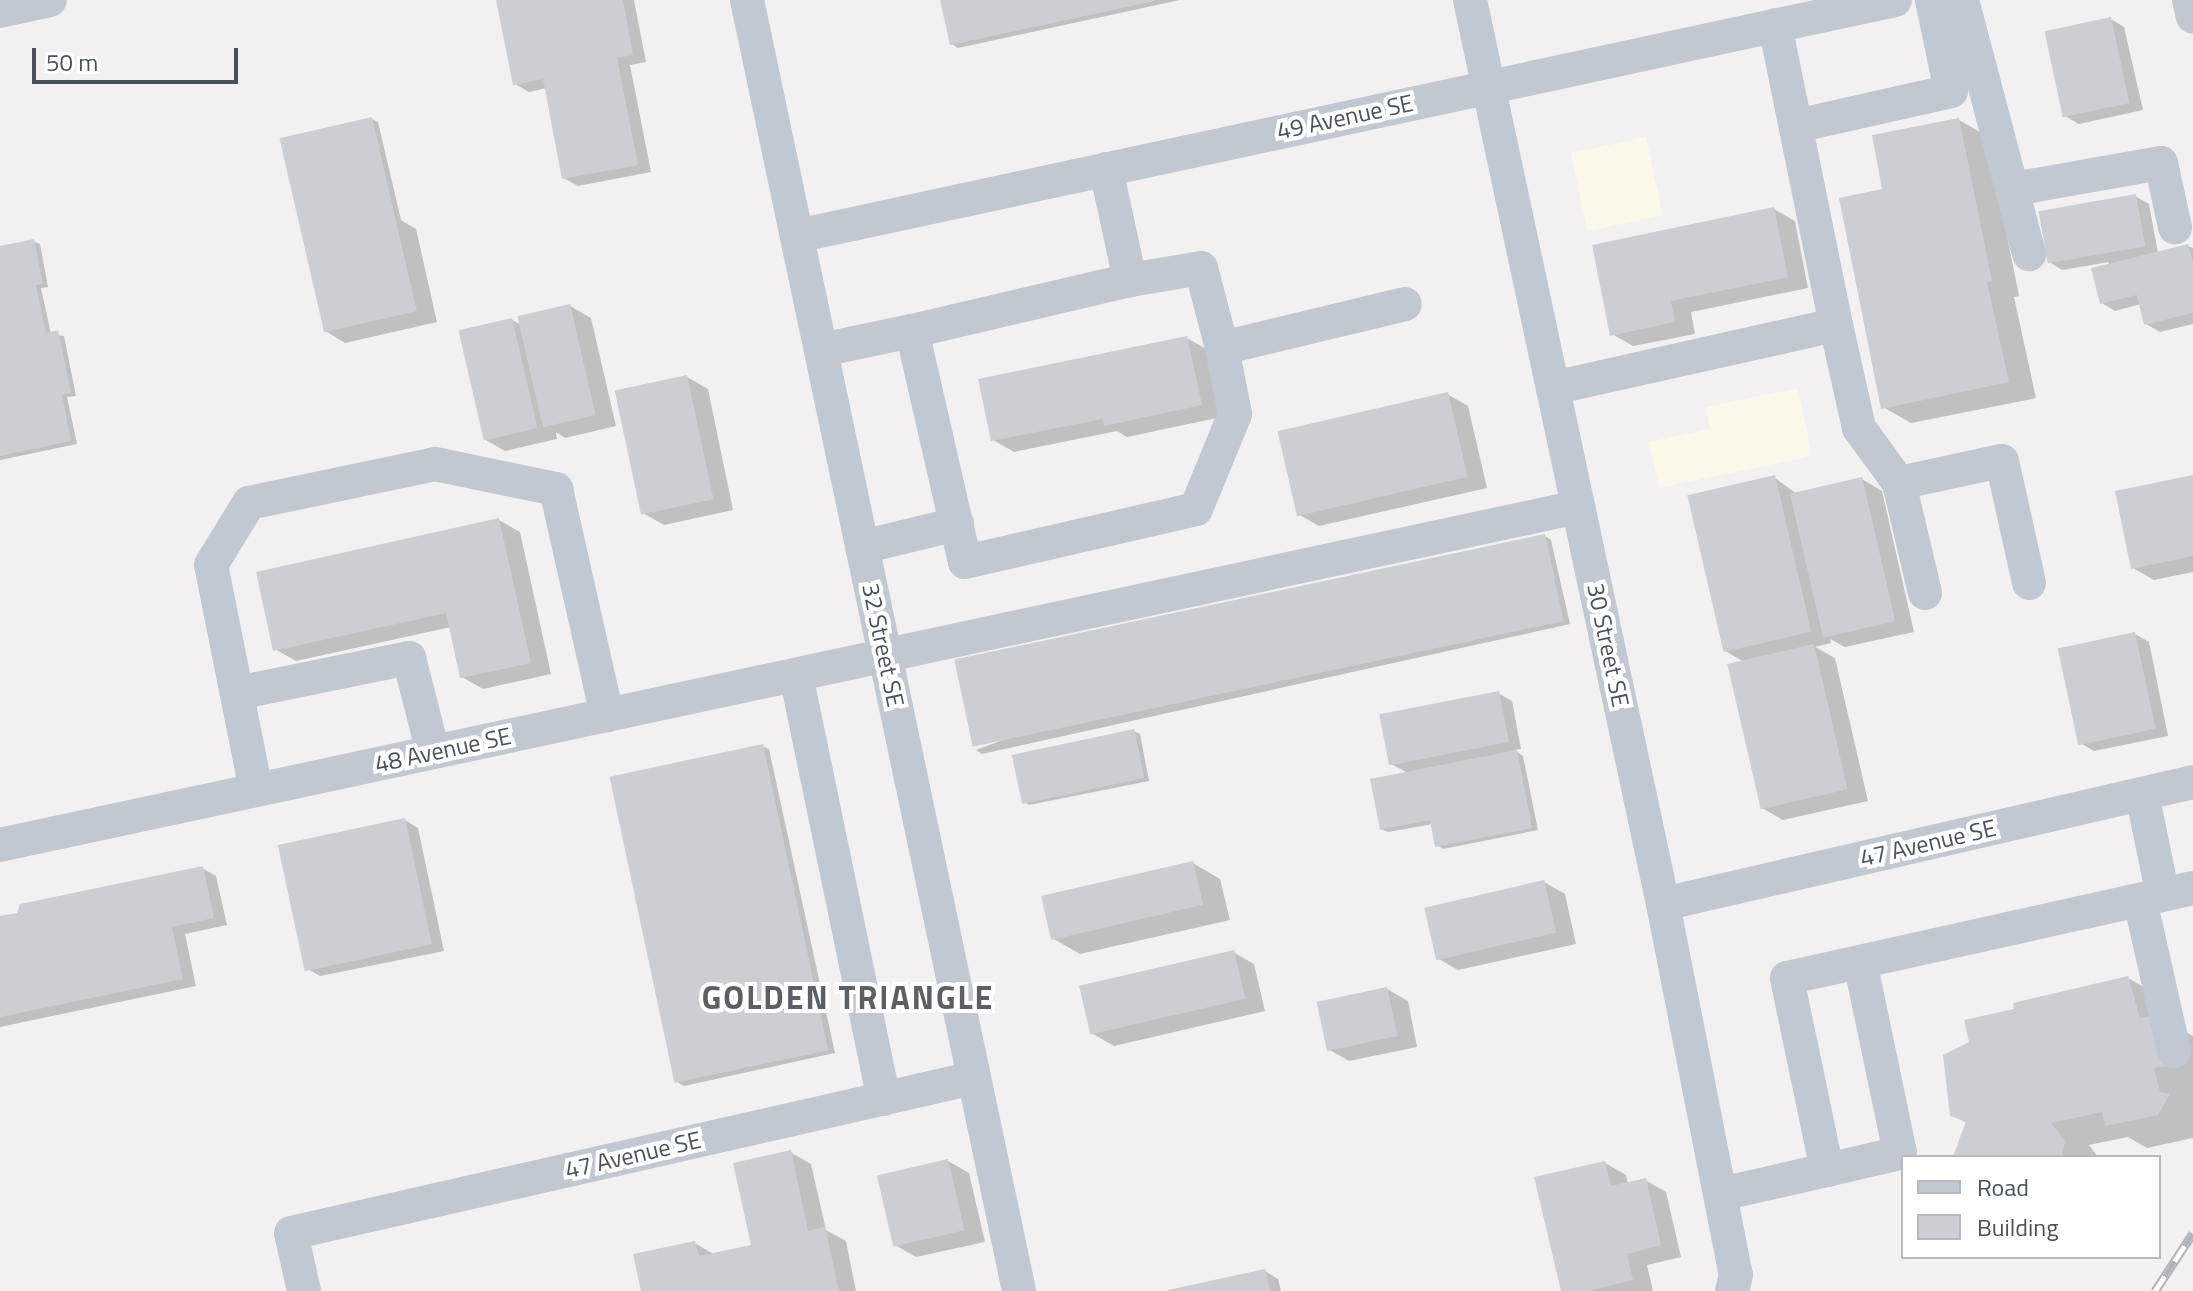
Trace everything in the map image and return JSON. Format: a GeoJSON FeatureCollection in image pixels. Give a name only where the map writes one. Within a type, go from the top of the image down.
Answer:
{"type":"FeatureCollection","features":[{"type":"Feature","properties":{"kind":"street"},"geometry":{"type":"LineString","coordinates":[[0,11],[50,0]]}},
{"type":"Feature","properties":{"kind":"street","name":"32 Street SE"},"geometry":{"type":"LineString","coordinates":[[747,0],[1019,1291]]}},
{"type":"Feature","properties":{"kind":"street","name":"30 Street SE"},"geometry":{"type":"LineString","coordinates":[[1470,0],[1663,904],[1736,1275],[1732,1291]]}},
{"type":"Feature","properties":{"kind":"street","name":"49 Avenue SE"},"geometry":{"type":"LineString","coordinates":[[797,236],[1895,0]]}},
{"type":"Feature","properties":{"kind":"street"},"geometry":{"type":"LineString","coordinates":[[1796,126],[1951,91],[1932,0]]}},
{"type":"Feature","properties":{"kind":"street"},"geometry":{"type":"LineString","coordinates":[[1962,0],[2029,254]]}},
{"type":"Feature","properties":{"kind":"street"},"geometry":{"type":"LineString","coordinates":[[2189,0],[2193,17]]}},
{"type":"Feature","properties":{"kind":"street"},"geometry":{"type":"LineString","coordinates":[[1775,25],[1859,428],[1899,483],[1925,593]]}},
{"type":"Feature","properties":{"kind":"street"},"geometry":{"type":"LineString","coordinates":[[2013,189],[2161,163],[2175,227]]}},
{"type":"Feature","properties":{"kind":"street"},"geometry":{"type":"LineString","coordinates":[[1106,169],[1130,280]]}},
{"type":"Feature","properties":{"kind":"street"},"geometry":{"type":"LineString","coordinates":[[821,350],[1130,280],[1201,268],[1235,414],[1196,509],[965,562],[912,331]]}},
{"type":"Feature","properties":{"kind":"street"},"geometry":{"type":"LineString","coordinates":[[1222,348],[1405,304]]}},
{"type":"Feature","properties":{"kind":"street"},"geometry":{"type":"LineString","coordinates":[[1553,388],[1836,325]]}},
{"type":"Feature","properties":{"kind":"street"},"geometry":{"type":"LineString","coordinates":[[1899,483],[2002,461],[2029,583]]}},
{"type":"Feature","properties":{"kind":"street"},"geometry":{"type":"LineString","coordinates":[[256,790],[211,565],[249,503],[435,464],[556,489],[607,715]]}},
{"type":"Feature","properties":{"kind":"street","name":"48 Avenue SE"},"geometry":{"type":"LineString","coordinates":[[0,845],[1578,507]]}},
{"type":"Feature","properties":{"kind":"street"},"geometry":{"type":"LineString","coordinates":[[862,547],[957,524]]}},
{"type":"Feature","properties":{"kind":"street"},"geometry":{"type":"LineString","coordinates":[[237,693],[409,658],[433,752]]}},
{"type":"Feature","properties":{"kind":"street"},"geometry":{"type":"LineString","coordinates":[[796,675],[884,1099]]}},
{"type":"Feature","properties":{"kind":"street","name":"47 Avenue SE"},"geometry":{"type":"LineString","coordinates":[[1663,904],[2193,782]]}},
{"type":"Feature","properties":{"kind":"street"},"geometry":{"type":"LineString","coordinates":[[2142,794],[2165,895],[2174,1051]]}},
{"type":"Feature","properties":{"kind":"street"},"geometry":{"type":"LineString","coordinates":[[1827,1170],[1787,978],[2165,895]]}},
{"type":"Feature","properties":{"kind":"street"},"geometry":{"type":"LineString","coordinates":[[1721,1194],[1900,1153],[1860,962]]}},
{"type":"Feature","properties":{"kind":"street","name":"47 Avenue SE"},"geometry":{"type":"LineString","coordinates":[[304,1291],[291,1233],[974,1078]]}},
{"type":"Feature","properties":{"kind":"shaded area"},"geometry":{"type":"Polygon","coordinates":[[[1646,137],[1663,215],[1587,231],[1571,153],[1646,137]]]}},
{"type":"Feature","properties":{"kind":"shaded area"},"geometry":{"type":"Polygon","coordinates":[[[1798,388],[1812,456],[1659,488],[1649,442],[1710,429],[1706,407],[1798,388]]]}},
{"type":"Feature","properties":{"kind":"building"},"geometry":{"type":"Polygon","coordinates":[[[496,0],[623,0],[633,55],[617,58],[638,165],[562,179],[543,79],[513,85],[496,0]]]}},
{"type":"Feature","properties":{"kind":"building"},"geometry":{"type":"Polygon","coordinates":[[[940,0],[1155,0],[1155,1],[950,45],[940,0]]]}},
{"type":"Feature","properties":{"kind":"building"},"geometry":{"type":"Polygon","coordinates":[[[2111,17],[2129,103],[2063,117],[2044,31],[2111,17]]]}},
{"type":"Feature","properties":{"kind":"building"},"geometry":{"type":"Polygon","coordinates":[[[372,117],[417,311],[324,332],[279,138],[372,117]]]}},
{"type":"Feature","properties":{"kind":"building"},"geometry":{"type":"Polygon","coordinates":[[[1959,118],[1992,281],[1987,282],[2009,382],[1881,409],[1839,198],[1882,189],[1872,135],[1959,118]]]}},
{"type":"Feature","properties":{"kind":"building"},"geometry":{"type":"Polygon","coordinates":[[[2136,194],[2145,246],[2048,263],[2039,211],[2136,194]]]}},
{"type":"Feature","properties":{"kind":"building"},"geometry":{"type":"Polygon","coordinates":[[[1774,207],[1788,277],[1671,301],[1675,322],[1610,336],[1592,245],[1774,207]]]}},
{"type":"Feature","properties":{"kind":"building"},"geometry":{"type":"Polygon","coordinates":[[[34,239],[43,284],[36,285],[46,333],[58,330],[71,393],[62,394],[71,441],[0,456],[0,246],[34,239]]]}},
{"type":"Feature","properties":{"kind":"building"},"geometry":{"type":"Polygon","coordinates":[[[2188,244],[2193,262],[2193,313],[2144,325],[2137,295],[2100,304],[2091,268],[2188,244]]]}},
{"type":"Feature","properties":{"kind":"building"},"geometry":{"type":"Polygon","coordinates":[[[570,304],[596,415],[543,427],[517,316],[570,304]]]}},
{"type":"Feature","properties":{"kind":"building"},"geometry":{"type":"Polygon","coordinates":[[[512,318],[537,428],[484,440],[458,330],[512,318]]]}},
{"type":"Feature","properties":{"kind":"building"},"geometry":{"type":"Polygon","coordinates":[[[1187,336],[1202,405],[1104,426],[1103,419],[991,441],[978,379],[1187,336]]]}},
{"type":"Feature","properties":{"kind":"building"},"geometry":{"type":"Polygon","coordinates":[[[687,375],[713,499],[641,515],[615,390],[687,375]]]}},
{"type":"Feature","properties":{"kind":"building"},"geometry":{"type":"Polygon","coordinates":[[[1448,392],[1468,477],[1297,516],[1277,431],[1448,392]]]}},
{"type":"Feature","properties":{"kind":"building"},"geometry":{"type":"Polygon","coordinates":[[[1775,475],[1811,632],[1724,652],[1687,495],[1775,475]]]}},
{"type":"Feature","properties":{"kind":"building"},"geometry":{"type":"Polygon","coordinates":[[[2193,475],[2193,556],[2131,569],[2115,491],[2193,475]]]}},
{"type":"Feature","properties":{"kind":"building"},"geometry":{"type":"Polygon","coordinates":[[[1862,477],[1895,621],[1823,638],[1790,494],[1862,477]]]}},
{"type":"Feature","properties":{"kind":"building"},"geometry":{"type":"Polygon","coordinates":[[[499,518],[531,663],[460,678],[446,613],[273,651],[256,572],[499,518]]]}},
{"type":"Feature","properties":{"kind":"building"},"geometry":{"type":"Polygon","coordinates":[[[1545,534],[1564,621],[973,747],[954,660],[1545,534]]]}},
{"type":"Feature","properties":{"kind":"building"},"geometry":{"type":"Polygon","coordinates":[[[2135,632],[2156,729],[2078,745],[2058,648],[2135,632]]]}},
{"type":"Feature","properties":{"kind":"building"},"geometry":{"type":"Polygon","coordinates":[[[1814,644],[1848,789],[1761,809],[1727,664],[1814,644]]]}},
{"type":"Feature","properties":{"kind":"building"},"geometry":{"type":"Polygon","coordinates":[[[1499,691],[1509,742],[1389,765],[1379,714],[1499,691]]]}},
{"type":"Feature","properties":{"kind":"building"},"geometry":{"type":"Polygon","coordinates":[[[1134,729],[1144,778],[1022,804],[1012,755],[1134,729]]]}},
{"type":"Feature","properties":{"kind":"building"},"geometry":{"type":"Polygon","coordinates":[[[763,744],[828,1050],[675,1083],[609,777],[763,744]]]}},
{"type":"Feature","properties":{"kind":"building"},"geometry":{"type":"Polygon","coordinates":[[[1517,750],[1532,828],[1435,847],[1430,820],[1380,830],[1370,779],[1517,750]]]}},
{"type":"Feature","properties":{"kind":"building"},"geometry":{"type":"Polygon","coordinates":[[[405,818],[432,944],[305,971],[278,845],[405,818]]]}},
{"type":"Feature","properties":{"kind":"building"},"geometry":{"type":"Polygon","coordinates":[[[1193,861],[1203,905],[1051,940],[1041,896],[1193,861]]]}},
{"type":"Feature","properties":{"kind":"building"},"geometry":{"type":"Polygon","coordinates":[[[203,866],[214,918],[172,927],[183,979],[0,1017],[0,916],[17,913],[20,904],[203,866]]]}},
{"type":"Feature","properties":{"kind":"building"},"geometry":{"type":"Polygon","coordinates":[[[1544,880],[1556,933],[1436,960],[1424,908],[1544,880]]]}},
{"type":"Feature","properties":{"kind":"building"},"geometry":{"type":"Polygon","coordinates":[[[1234,950],[1245,999],[1090,1034],[1079,986],[1234,950]]]}},
{"type":"Feature","properties":{"kind":"building"},"geometry":{"type":"Polygon","coordinates":[[[2128,976],[2140,1018],[2159,1015],[2168,1066],[2154,1068],[2160,1092],[2170,1094],[2158,1115],[2105,1126],[2102,1112],[2051,1123],[2065,1141],[2062,1155],[1954,1155],[1966,1121],[1950,1116],[1943,1055],[1969,1042],[1964,1020],[2014,1009],[2013,1003],[2128,976]]]}},
{"type":"Feature","properties":{"kind":"building"},"geometry":{"type":"Polygon","coordinates":[[[1387,987],[1397,1036],[1327,1051],[1317,1002],[1387,987]]]}},
{"type":"Feature","properties":{"kind":"building"},"geometry":{"type":"Polygon","coordinates":[[[791,1150],[808,1231],[825,1227],[839,1291],[641,1291],[633,1254],[695,1241],[699,1256],[751,1245],[733,1163],[791,1150]]]}},
{"type":"Feature","properties":{"kind":"building"},"geometry":{"type":"Polygon","coordinates":[[[948,1159],[964,1230],[893,1247],[877,1175],[948,1159]]]}},
{"type":"Feature","properties":{"kind":"building"},"geometry":{"type":"Polygon","coordinates":[[[1605,1161],[1611,1186],[1646,1178],[1661,1245],[1627,1254],[1633,1280],[1588,1291],[1561,1291],[1534,1177],[1605,1161]]]}},
{"type":"Feature","properties":{"kind":"building"},"geometry":{"type":"Polygon","coordinates":[[[1265,1269],[1270,1291],[1168,1291],[1168,1290],[1265,1269]]]}},
{"type":"Feature","properties":{"kind":"railway"},"geometry":{"type":"LineString","coordinates":[[2155,1291],[2193,1233]]}},
{"type":"Feature","properties":{"kind":"district","name":"GOLDEN TRIANGLE"},"geometry":{"type":"Point","coordinates":[848,997]}}]}
